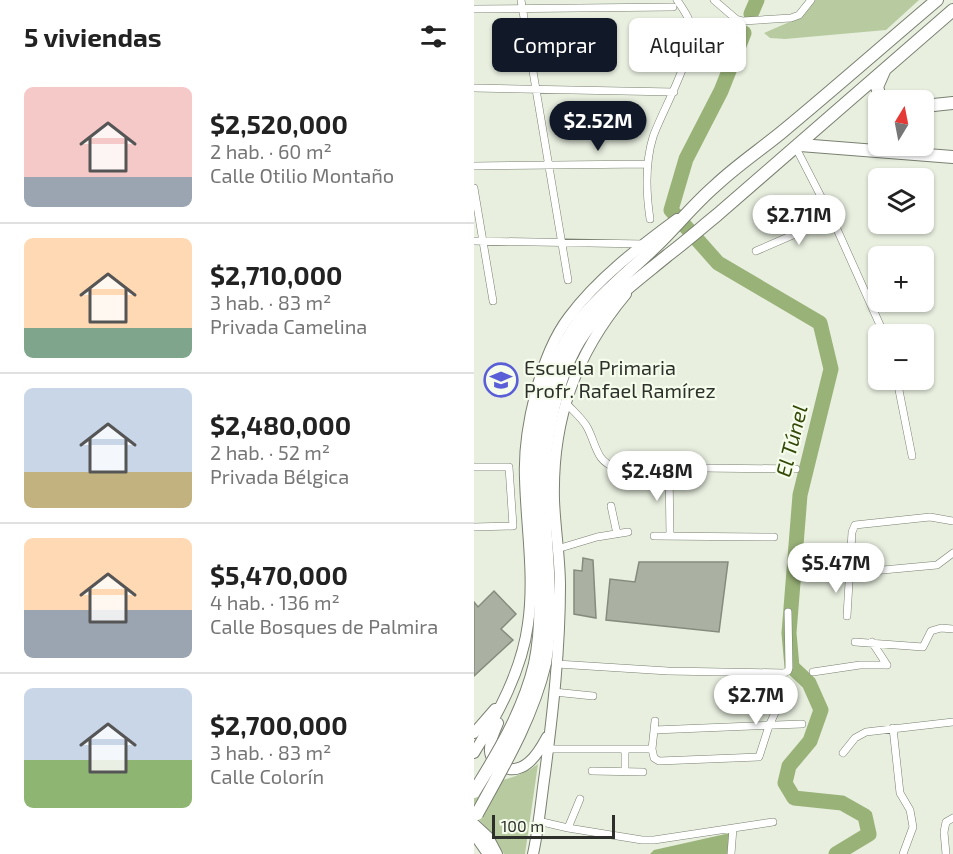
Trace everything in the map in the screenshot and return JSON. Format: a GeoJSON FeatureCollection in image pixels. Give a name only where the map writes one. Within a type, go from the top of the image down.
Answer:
{"type":"FeatureCollection","features":[{"type":"Feature","properties":{"kind":"highway"},"geometry":{"type":"LineString","coordinates":[[475,826],[532,709],[547,652],[534,474],[535,446],[550,378],[567,342],[580,321],[649,243],[937,0]]}},
{"type":"Feature","properties":{"kind":"highway"},"geometry":{"type":"LineString","coordinates":[[474,792],[499,752],[523,702],[532,677],[545,614],[549,574],[544,474],[547,440],[556,396],[570,360],[586,331],[596,318],[642,276],[776,165],[953,10]]}},
{"type":"Feature","properties":{"kind":"highway"},"geometry":{"type":"LineString","coordinates":[[878,90],[885,69]]}},
{"type":"Feature","properties":{"kind":"highway"},"geometry":{"type":"LineString","coordinates":[[934,105],[953,103]]}},
{"type":"Feature","properties":{"kind":"highway"},"geometry":{"type":"LineString","coordinates":[[798,146],[953,157]]}},
{"type":"Feature","properties":{"kind":"main road"},"geometry":{"type":"LineString","coordinates":[[516,770],[498,765],[490,751],[528,623],[530,598],[524,475],[526,447],[540,376],[568,317],[603,281],[649,243]]}},
{"type":"Feature","properties":{"kind":"main road"},"geometry":{"type":"LineString","coordinates":[[534,854],[557,664],[560,584],[554,472],[560,425],[565,402],[579,366],[597,333],[642,276]]}},
{"type":"Feature","properties":{"kind":"main road"},"geometry":{"type":"LineString","coordinates":[[474,753],[493,723],[512,680]]}},
{"type":"Feature","properties":{"kind":"main road"},"geometry":{"type":"LineString","coordinates":[[474,734],[503,699]]}},
{"type":"Feature","properties":{"kind":"main road"},"geometry":{"type":"LineString","coordinates":[[474,778],[516,770],[525,766],[534,759],[550,731]]}},
{"type":"Feature","properties":{"kind":"main road"},"geometry":{"type":"LineString","coordinates":[[475,826],[488,854]]}},
{"type":"Feature","properties":{"kind":"main road"},"geometry":{"type":"LineString","coordinates":[[475,826],[488,837],[497,854]]}},
{"type":"Feature","properties":{"kind":"street"},"geometry":{"type":"LineString","coordinates":[[714,0],[736,19],[743,21],[790,18],[800,15],[811,0]]}},
{"type":"Feature","properties":{"kind":"street"},"geometry":{"type":"LineString","coordinates":[[522,4],[568,280]]}},
{"type":"Feature","properties":{"kind":"street"},"geometry":{"type":"LineString","coordinates":[[474,9],[522,4],[675,4],[690,20],[692,32],[681,75],[653,138],[646,191],[650,219]]}},
{"type":"Feature","properties":{"kind":"street"},"geometry":{"type":"LineString","coordinates":[[474,88],[674,92]]}},
{"type":"Feature","properties":{"kind":"street"},"geometry":{"type":"LineString","coordinates":[[798,146],[880,324]]}},
{"type":"Feature","properties":{"kind":"street"},"geometry":{"type":"LineString","coordinates":[[474,166],[648,164]]}},
{"type":"Feature","properties":{"kind":"street"},"geometry":{"type":"LineString","coordinates":[[474,188],[493,301]]}},
{"type":"Feature","properties":{"kind":"street"},"geometry":{"type":"LineString","coordinates":[[756,251],[832,218]]}},
{"type":"Feature","properties":{"kind":"street"},"geometry":{"type":"LineString","coordinates":[[474,241],[649,243]]}},
{"type":"Feature","properties":{"kind":"street"},"geometry":{"type":"LineString","coordinates":[[899,390],[912,456]]}},
{"type":"Feature","properties":{"kind":"street"},"geometry":{"type":"LineString","coordinates":[[565,402],[587,425],[601,459],[607,465],[796,469]]}},
{"type":"Feature","properties":{"kind":"street"},"geometry":{"type":"LineString","coordinates":[[474,467],[509,467],[513,526],[474,527]]}},
{"type":"Feature","properties":{"kind":"street"},"geometry":{"type":"LineString","coordinates":[[669,468],[670,536]]}},
{"type":"Feature","properties":{"kind":"street"},"geometry":{"type":"LineString","coordinates":[[611,506],[617,534]]}},
{"type":"Feature","properties":{"kind":"street"},"geometry":{"type":"LineString","coordinates":[[847,616],[852,532],[855,525],[930,517],[953,521]]}},
{"type":"Feature","properties":{"kind":"street"},"geometry":{"type":"LineString","coordinates":[[557,549],[597,537],[628,532]]}},
{"type":"Feature","properties":{"kind":"street"},"geometry":{"type":"LineString","coordinates":[[654,536],[774,537]]}},
{"type":"Feature","properties":{"kind":"street"},"geometry":{"type":"LineString","coordinates":[[850,573],[937,565],[953,553]]}},
{"type":"Feature","properties":{"kind":"street"},"geometry":{"type":"LineString","coordinates":[[557,664],[784,673],[789,668],[788,612]]}},
{"type":"Feature","properties":{"kind":"street"},"geometry":{"type":"LineString","coordinates":[[855,642],[923,646],[931,631],[941,628],[953,629]]}},
{"type":"Feature","properties":{"kind":"street"},"geometry":{"type":"LineString","coordinates":[[813,672],[887,665],[872,642]]}},
{"type":"Feature","properties":{"kind":"street"},"geometry":{"type":"LineString","coordinates":[[554,692],[593,696]]}},
{"type":"Feature","properties":{"kind":"street"},"geometry":{"type":"LineString","coordinates":[[655,721],[652,749],[654,758],[659,761],[759,757],[778,706]]}},
{"type":"Feature","properties":{"kind":"street"},"geometry":{"type":"LineString","coordinates":[[843,753],[855,738],[866,732],[953,722]]}},
{"type":"Feature","properties":{"kind":"street"},"geometry":{"type":"LineString","coordinates":[[654,730],[802,724]]}},
{"type":"Feature","properties":{"kind":"street"},"geometry":{"type":"LineString","coordinates":[[893,728],[900,794],[910,810],[913,827],[903,854]]}},
{"type":"Feature","properties":{"kind":"street"},"geometry":{"type":"LineString","coordinates":[[548,750],[652,749]]}},
{"type":"Feature","properties":{"kind":"street"},"geometry":{"type":"LineString","coordinates":[[625,750],[625,772]]}},
{"type":"Feature","properties":{"kind":"street"},"geometry":{"type":"LineString","coordinates":[[592,771],[643,772]]}},
{"type":"Feature","properties":{"kind":"street"},"geometry":{"type":"LineString","coordinates":[[568,828],[580,799]]}},
{"type":"Feature","properties":{"kind":"street"},"geometry":{"type":"LineString","coordinates":[[946,854],[944,832],[946,822],[953,818]]}},
{"type":"Feature","properties":{"kind":"street"},"geometry":{"type":"LineString","coordinates":[[538,821],[642,840],[773,822]]}},
{"type":"Feature","properties":{"kind":"street"},"geometry":{"type":"LineString","coordinates":[[731,854],[733,828]]}},
{"type":"Feature","properties":{"kind":"green space"},"geometry":{"type":"Polygon","coordinates":[[[814,0],[919,0],[886,30],[785,39],[770,38],[764,33],[801,17],[814,0]]]}},
{"type":"Feature","properties":{"kind":"green space"},"geometry":{"type":"Polygon","coordinates":[[[538,764],[525,854],[504,854],[490,831],[474,815],[474,785],[500,781],[538,764]]]}},
{"type":"Feature","properties":{"kind":"green space"},"geometry":{"type":"Polygon","coordinates":[[[730,833],[728,854],[650,854],[654,850],[730,833]]]}},
{"type":"Feature","properties":{"kind":"building"},"geometry":{"type":"Polygon","coordinates":[[[583,558],[593,560],[596,618],[574,614],[574,570],[582,571],[583,558]]]}},
{"type":"Feature","properties":{"kind":"building"},"geometry":{"type":"Polygon","coordinates":[[[639,562],[728,562],[719,632],[606,620],[610,579],[635,582],[639,562]]]}},
{"type":"Feature","properties":{"kind":"building"},"geometry":{"type":"Polygon","coordinates":[[[494,591],[516,614],[501,629],[513,640],[474,676],[474,602],[478,607],[494,591]]]}},
{"type":"Feature","properties":{"kind":"waterway","name":"El Túnel"},"geometry":{"type":"LineString","coordinates":[[751,14],[757,0]]}},
{"type":"Feature","properties":{"kind":"waterway","name":"El Túnel"},"geometry":{"type":"LineString","coordinates":[[729,72],[686,159],[671,210],[718,263],[820,323],[831,369],[800,495],[789,633],[792,667],[809,683],[821,710],[810,741],[789,766],[785,783],[794,798],[842,803],[865,816],[869,834],[836,854]]}},
{"type":"Feature","properties":{"kind":"place","name":"Escuela Primaria Profr. Rafael Ramírez"},"geometry":{"type":"Point","coordinates":[501,380]}}]}
